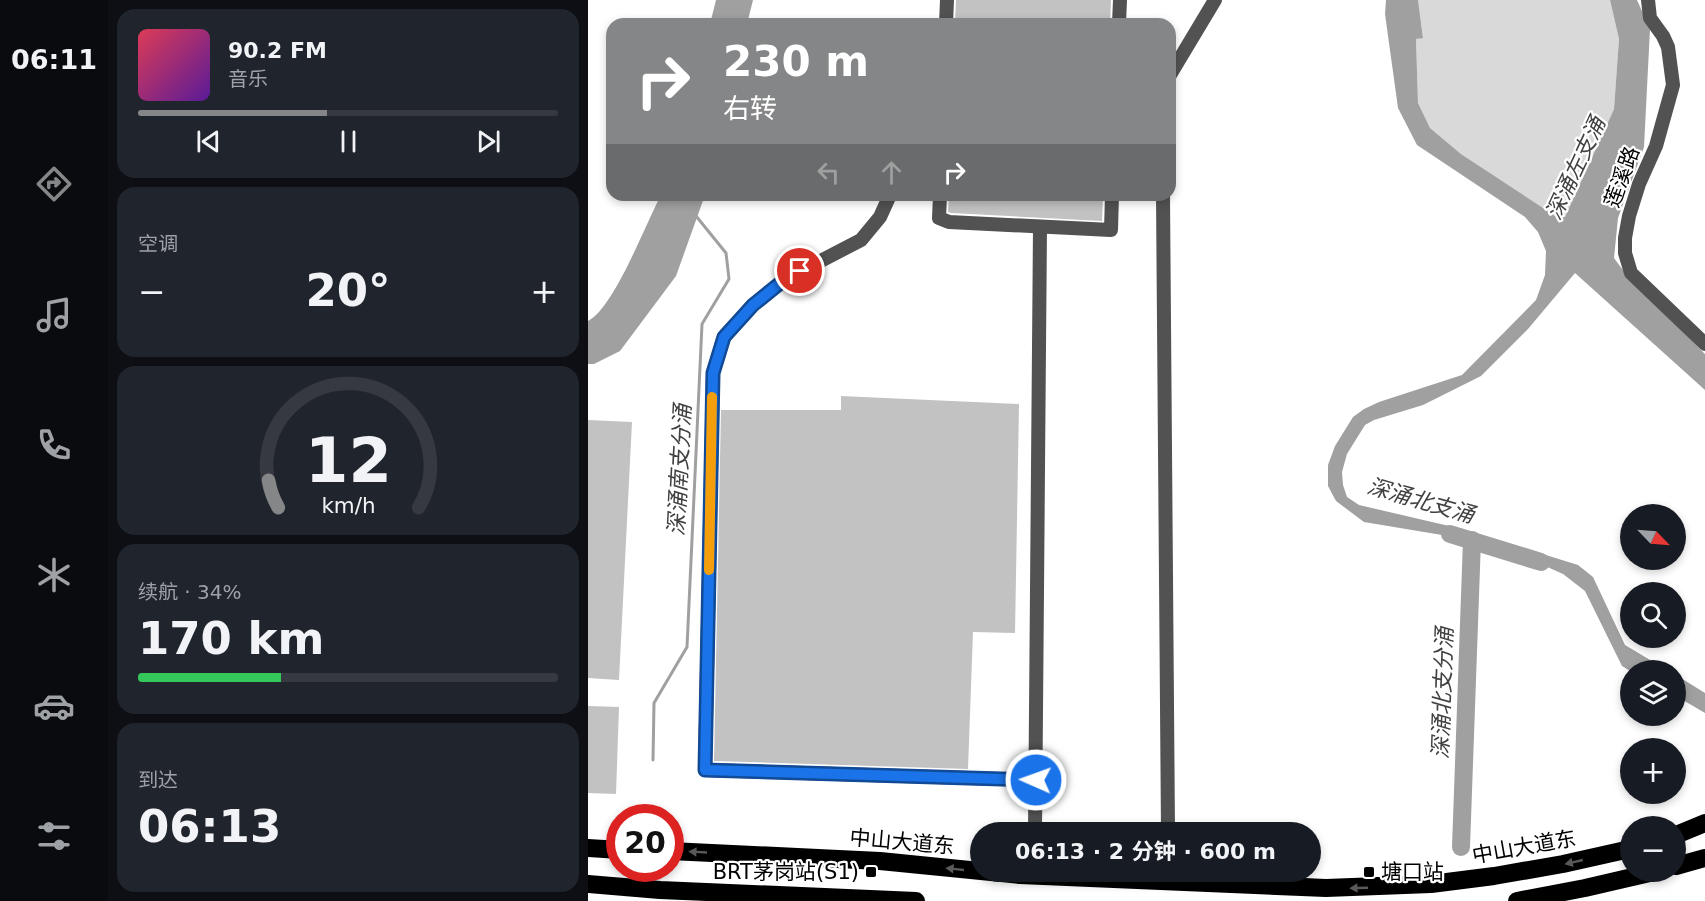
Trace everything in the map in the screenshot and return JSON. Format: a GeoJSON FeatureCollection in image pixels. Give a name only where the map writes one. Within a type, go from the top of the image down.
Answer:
{"type":"FeatureCollection","features":[{"type":"Feature","properties":{"kind":"highway"},"geometry":{"type":"LineString","coordinates":[[1686,831],[1705,823]]}},
{"type":"Feature","properties":{"kind":"highway"},"geometry":{"type":"LineString","coordinates":[[588,848],[606,849]]}},
{"type":"Feature","properties":{"kind":"highway","name":"中山大道东"},"geometry":{"type":"LineString","coordinates":[[1240,882],[1326,888],[1431,884],[1516,873],[1620,851]]}},
{"type":"Feature","properties":{"kind":"highway","name":"中山大道东"},"geometry":{"type":"LineString","coordinates":[[684,852],[880,861],[970,868]]}},
{"type":"Feature","properties":{"kind":"highway"},"geometry":{"type":"LineString","coordinates":[[1686,863],[1705,858]]}},
{"type":"Feature","properties":{"kind":"highway"},"geometry":{"type":"LineString","coordinates":[[1517,901],[1620,880]]}},
{"type":"Feature","properties":{"kind":"highway"},"geometry":{"type":"LineString","coordinates":[[588,884],[660,890],[916,901]]}},
{"type":"Feature","properties":{"kind":"street"},"geometry":{"type":"LineString","coordinates":[[946,18],[947,0]]}},
{"type":"Feature","properties":{"kind":"street"},"geometry":{"type":"LineString","coordinates":[[1119,18],[1120,0]]}},
{"type":"Feature","properties":{"kind":"street"},"geometry":{"type":"LineString","coordinates":[[1176,65],[1215,0]]}},
{"type":"Feature","properties":{"kind":"street","name":"莲溪路"},"geometry":{"type":"LineString","coordinates":[[1648,0],[1650,18],[1668,47],[1673,85],[1656,146],[1639,184],[1629,216],[1625,253],[1631,273],[1705,344]]}},
{"type":"Feature","properties":{"kind":"street"},"geometry":{"type":"LineString","coordinates":[[887,201],[880,217],[861,240],[784,280],[753,305],[724,337],[713,373],[705,770],[1036,780]]}},
{"type":"Feature","properties":{"kind":"street"},"geometry":{"type":"LineString","coordinates":[[940,201],[939,219],[949,222],[1111,230],[1112,201]]}},
{"type":"Feature","properties":{"kind":"street"},"geometry":{"type":"LineString","coordinates":[[1163,201],[1168,822]]}},
{"type":"Feature","properties":{"kind":"street"},"geometry":{"type":"LineString","coordinates":[[1035,822],[1040,227]]}},
{"type":"Feature","properties":{"kind":"shaded area"},"geometry":{"type":"Polygon","coordinates":[[[716,0],[753,0],[748,18],[712,18],[716,0]]]}},
{"type":"Feature","properties":{"kind":"shaded area"},"geometry":{"type":"Polygon","coordinates":[[[1386,0],[1418,0],[1423,38],[1416,39],[1418,103],[1430,128],[1461,154],[1555,216],[1565,217],[1614,109],[1619,39],[1610,0],[1637,0],[1650,29],[1644,147],[1618,218],[1614,258],[1631,281],[1705,354],[1705,390],[1575,273],[1528,329],[1481,376],[1423,405],[1365,425],[1347,454],[1342,472],[1347,497],[1359,505],[1462,529],[1578,565],[1593,577],[1620,634],[1620,648],[1630,648],[1650,660],[1620,660],[1620,662],[1585,591],[1563,574],[1496,544],[1364,522],[1336,501],[1328,486],[1328,465],[1335,446],[1353,417],[1379,402],[1462,375],[1536,300],[1545,275],[1546,251],[1538,232],[1525,217],[1417,145],[1398,108],[1385,14],[1386,0]]]}},
{"type":"Feature","properties":{"kind":"shaded area"},"geometry":{"type":"Polygon","coordinates":[[[1418,0],[1610,0],[1619,39],[1614,109],[1565,217],[1555,216],[1539,206],[1461,154],[1430,128],[1418,103],[1416,39],[1423,37],[1418,0]]]}},
{"type":"Feature","properties":{"kind":"shaded area"},"geometry":{"type":"Polygon","coordinates":[[[658,201],[703,201],[676,276],[620,351],[594,364],[588,364],[588,321],[608,300],[629,264],[658,201]]]}},
{"type":"Feature","properties":{"kind":"shaded area"},"geometry":{"type":"Polygon","coordinates":[[[1686,681],[1705,693],[1705,713],[1686,702],[1686,681]]]}},
{"type":"Feature","properties":{"kind":"building"},"geometry":{"type":"Polygon","coordinates":[[[956,0],[1111,0],[1110,18],[955,18],[956,0]]]}},
{"type":"Feature","properties":{"kind":"building"},"geometry":{"type":"Polygon","coordinates":[[[949,201],[1103,201],[1102,221],[948,212],[949,201]]]}},
{"type":"Feature","properties":{"kind":"building"},"geometry":{"type":"Polygon","coordinates":[[[841,396],[1019,404],[1015,633],[973,632],[968,769],[714,761],[721,410],[841,410],[841,396]]]}},
{"type":"Feature","properties":{"kind":"building"},"geometry":{"type":"Polygon","coordinates":[[[588,420],[632,422],[619,680],[588,678],[588,420]]]}},
{"type":"Feature","properties":{"kind":"building"},"geometry":{"type":"Polygon","coordinates":[[[588,706],[619,707],[616,794],[588,793],[588,706]]]}},
{"type":"Feature","properties":{"kind":"waterway","name":"深涌南支分涌"},"geometry":{"type":"LineString","coordinates":[[653,760],[654,703],[687,647],[702,324],[729,279],[726,253],[696,216]]}},
{"type":"Feature","properties":{"kind":"waterway","name":"深涌北支涌"},"geometry":{"type":"LineString","coordinates":[[1450,534],[1541,562]]}},
{"type":"Feature","properties":{"kind":"waterway","name":"深涌北支分涌"},"geometry":{"type":"LineString","coordinates":[[1461,847],[1472,540]]}},
{"type":"Feature","properties":{"kind":"slow traffic"},"geometry":{"type":"LineString","coordinates":[[709,570],[712,397]]}},
{"type":"Feature","properties":{"kind":"place","name":"BRT茅岗站(S1)"},"geometry":{"type":"Point","coordinates":[871,872]}},
{"type":"Feature","properties":{"kind":"place","name":"塘口站"},"geometry":{"type":"Point","coordinates":[1369,872]}},
{"type":"Feature","properties":{"kind":"route"},"geometry":{"type":"LineString","coordinates":[[800,271],[784,280],[753,305],[724,337],[713,373],[705,770],[1036,780]]}},
{"type":"Feature","properties":{"kind":"water label","name":"深涌左支涌"},"geometry":{"type":"Point","coordinates":[1575,168]}}]}
